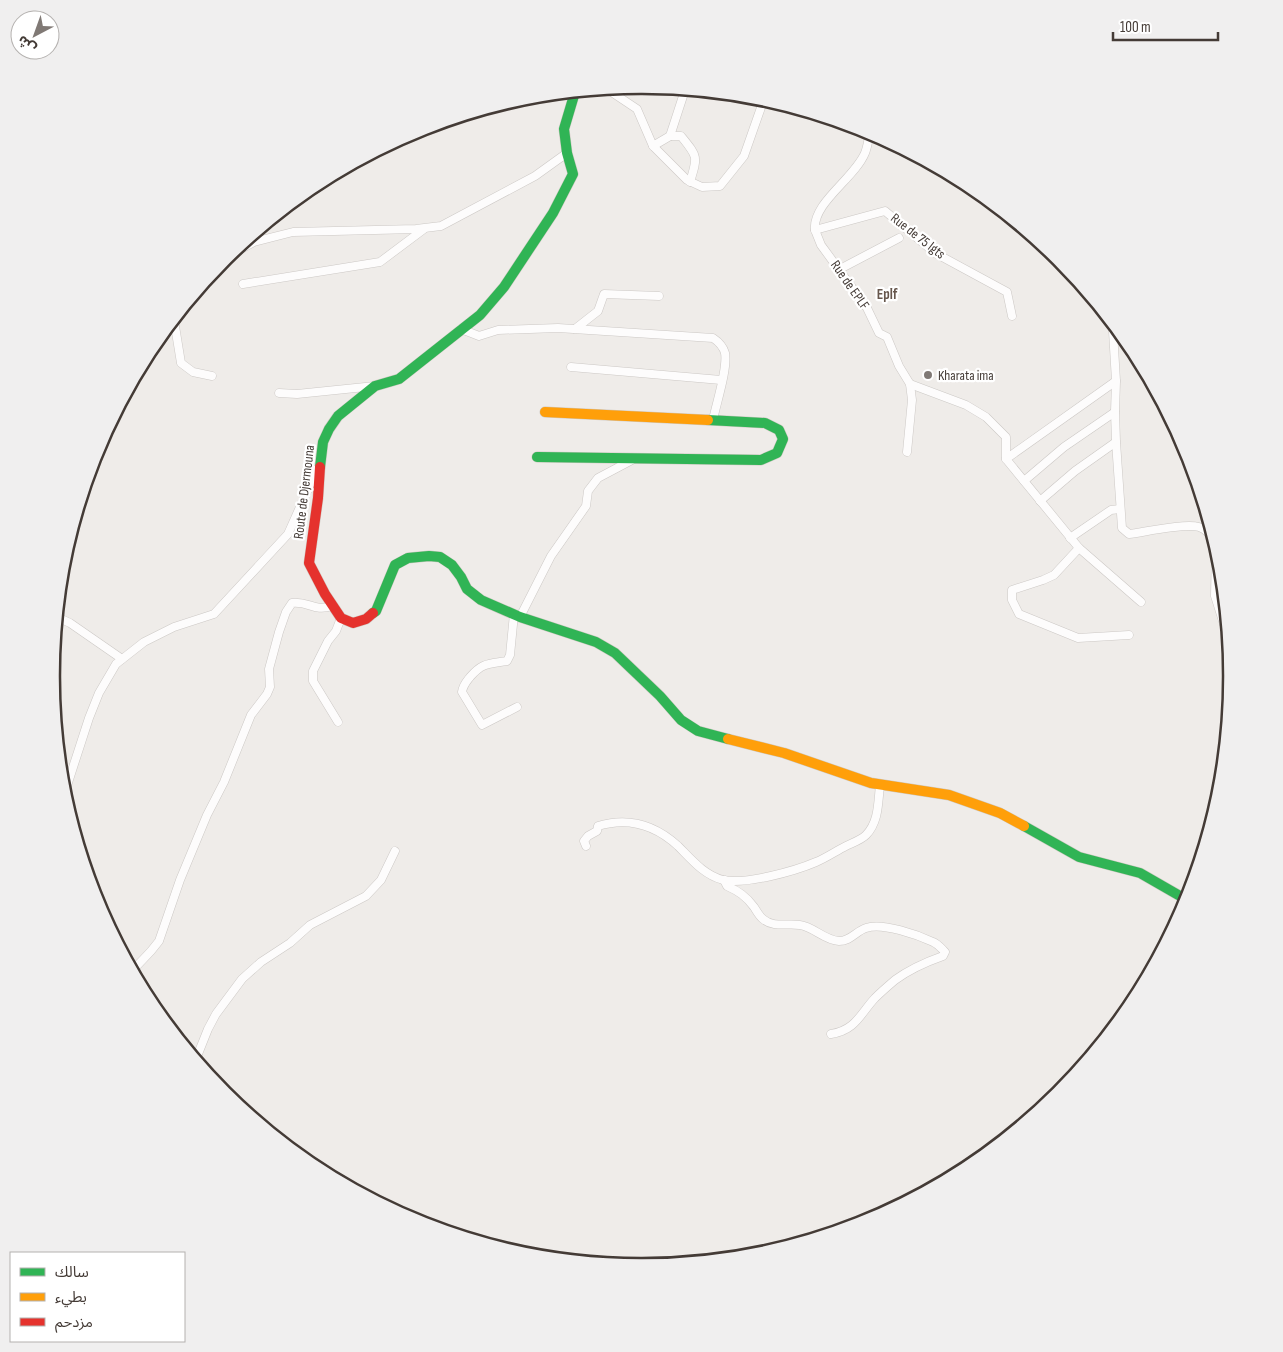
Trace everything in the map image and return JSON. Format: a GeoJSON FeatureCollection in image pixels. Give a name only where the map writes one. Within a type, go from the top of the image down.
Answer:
{"type":"FeatureCollection","features":[{"type":"Feature","properties":{"kind":"street"},"geometry":{"type":"LineString","coordinates":[[616,95],[637,110],[653,146],[690,182],[702,187],[720,186],[744,156],[761,107]]}},
{"type":"Feature","properties":{"kind":"street"},"geometry":{"type":"LineString","coordinates":[[670,136],[682,96]]}},
{"type":"Feature","properties":{"kind":"street","name":"Route de Djermouna"},"geometry":{"type":"LineString","coordinates":[[341,618],[330,602],[309,562],[318,498],[319,465],[323,442],[338,416],[375,386],[399,379],[437,350],[460,329],[480,315],[504,287],[553,213],[573,174],[567,153],[564,129],[573,98]]}},
{"type":"Feature","properties":{"kind":"street"},"geometry":{"type":"LineString","coordinates":[[653,146],[670,136],[681,136],[695,153],[696,162],[690,182]]}},
{"type":"Feature","properties":{"kind":"street"},"geometry":{"type":"LineString","coordinates":[[815,230],[814,221],[819,210],[852,173],[865,153],[868,141]]}},
{"type":"Feature","properties":{"kind":"street"},"geometry":{"type":"LineString","coordinates":[[255,242],[293,232],[441,226],[535,176],[567,153]]}},
{"type":"Feature","properties":{"kind":"street","name":"Rue de 75 lgts"},"geometry":{"type":"LineString","coordinates":[[815,230],[885,211],[935,253],[1007,292],[1012,316]]}},
{"type":"Feature","properties":{"kind":"street"},"geometry":{"type":"LineString","coordinates":[[242,284],[380,262],[425,228]]}},
{"type":"Feature","properties":{"kind":"street","name":"Rue de EPLF"},"geometry":{"type":"LineString","coordinates":[[815,230],[821,245],[868,308],[879,333],[887,337],[899,366],[910,384]]}},
{"type":"Feature","properties":{"kind":"street"},"geometry":{"type":"LineString","coordinates":[[840,269],[899,238]]}},
{"type":"Feature","properties":{"kind":"street"},"geometry":{"type":"LineString","coordinates":[[575,329],[598,311],[604,294],[659,296]]}},
{"type":"Feature","properties":{"kind":"street"},"geometry":{"type":"LineString","coordinates":[[175,328],[181,362],[193,372],[212,376]]}},
{"type":"Feature","properties":{"kind":"street"},"geometry":{"type":"LineString","coordinates":[[460,329],[479,336],[498,330],[575,329],[713,338],[721,344],[725,352],[725,363],[713,420]]}},
{"type":"Feature","properties":{"kind":"street"},"geometry":{"type":"LineString","coordinates":[[1113,337],[1116,381],[1116,442],[1122,528],[1129,534],[1188,526],[1200,527],[1204,531]]}},
{"type":"Feature","properties":{"kind":"street"},"geometry":{"type":"LineString","coordinates":[[571,367],[722,380]]}},
{"type":"Feature","properties":{"kind":"street"},"geometry":{"type":"LineString","coordinates":[[1006,460],[1116,381]]}},
{"type":"Feature","properties":{"kind":"street"},"geometry":{"type":"LineString","coordinates":[[907,452],[912,400],[910,384],[966,405],[986,417],[1006,437],[1006,460],[1070,538],[1141,602]]}},
{"type":"Feature","properties":{"kind":"street"},"geometry":{"type":"LineString","coordinates":[[279,393],[297,394],[375,386]]}},
{"type":"Feature","properties":{"kind":"street"},"geometry":{"type":"LineString","coordinates":[[537,457],[632,460],[761,460],[777,453],[783,439],[779,430],[765,423],[544,412]]}},
{"type":"Feature","properties":{"kind":"street"},"geometry":{"type":"LineString","coordinates":[[1024,481],[1064,447],[1115,412]]}},
{"type":"Feature","properties":{"kind":"street"},"geometry":{"type":"LineString","coordinates":[[1040,501],[1075,471],[1116,442]]}},
{"type":"Feature","properties":{"kind":"street"},"geometry":{"type":"LineString","coordinates":[[517,707],[482,725],[462,692],[463,685],[478,668],[485,664],[507,661],[510,655],[517,615],[551,556],[586,506],[588,491],[598,478],[632,460]]}},
{"type":"Feature","properties":{"kind":"street"},"geometry":{"type":"LineString","coordinates":[[69,779],[99,693],[116,664],[144,642],[166,631],[214,614],[288,534],[319,465]]}},
{"type":"Feature","properties":{"kind":"street"},"geometry":{"type":"LineString","coordinates":[[1070,538],[1111,510],[1120,509]]}},
{"type":"Feature","properties":{"kind":"street"},"geometry":{"type":"LineString","coordinates":[[1079,548],[1054,575],[1012,590],[1012,600],[1019,614],[1078,638],[1130,635]]}},
{"type":"Feature","properties":{"kind":"street"},"geometry":{"type":"LineString","coordinates":[[338,722],[313,681],[313,671],[328,641],[336,631],[341,618],[353,623],[366,619],[376,611],[395,564],[408,558],[440,557],[452,564],[467,589],[481,600],[517,615],[596,642],[615,653],[643,678],[681,720],[698,731],[784,753],[871,783],[950,795],[1000,813],[1079,857],[1140,873],[1180,896]]}},
{"type":"Feature","properties":{"kind":"street"},"geometry":{"type":"LineString","coordinates":[[1215,582],[1215,596],[1219,608]]}},
{"type":"Feature","properties":{"kind":"street"},"geometry":{"type":"LineString","coordinates":[[137,966],[159,941],[207,815],[224,782],[251,715],[267,694],[270,686],[269,669],[286,612],[292,603],[300,602],[322,609],[332,606],[330,602]]}},
{"type":"Feature","properties":{"kind":"street"},"geometry":{"type":"LineString","coordinates":[[63,620],[122,659]]}},
{"type":"Feature","properties":{"kind":"street"},"geometry":{"type":"LineString","coordinates":[[586,846],[584,841],[588,836],[597,831],[598,826],[614,822],[640,823],[676,845],[694,863],[709,874],[724,880],[744,881],[817,862],[865,836],[875,821],[880,784]]}},
{"type":"Feature","properties":{"kind":"street"},"geometry":{"type":"LineString","coordinates":[[199,1052],[216,1014],[242,979],[261,962],[290,943],[310,925],[366,896],[381,880],[395,851]]}},
{"type":"Feature","properties":{"kind":"street"},"geometry":{"type":"LineString","coordinates":[[724,880],[726,886],[740,892],[750,902],[763,920],[773,925],[801,925],[825,937],[840,941],[850,939],[859,930],[869,926],[882,927],[904,931],[935,942],[945,952],[943,956],[913,968],[895,980],[874,998],[852,1026],[838,1033],[831,1034]]}},
{"type":"Feature","properties":{"kind":"traffic: fast"},"geometry":{"type":"LineString","coordinates":[[320,467],[323,442],[338,416],[375,386],[399,379],[480,315],[504,287],[553,213],[573,174],[567,153],[564,129],[573,98]]}},
{"type":"Feature","properties":{"kind":"traffic: fast"},"geometry":{"type":"LineString","coordinates":[[537,457],[761,460],[777,453],[783,439],[779,430],[765,423],[708,420]]}},
{"type":"Feature","properties":{"kind":"traffic: fast"},"geometry":{"type":"LineString","coordinates":[[373,613],[376,611],[395,565],[408,558],[440,557],[452,565],[467,589],[481,600],[520,617],[596,642],[615,653],[660,696],[681,720],[698,731],[728,739]]}},
{"type":"Feature","properties":{"kind":"traffic: fast"},"geometry":{"type":"LineString","coordinates":[[1024,826],[1079,857],[1140,873],[1180,896]]}},
{"type":"Feature","properties":{"kind":"traffic: slow"},"geometry":{"type":"LineString","coordinates":[[545,412],[708,420]]}},
{"type":"Feature","properties":{"kind":"traffic: slow"},"geometry":{"type":"LineString","coordinates":[[728,739],[784,753],[871,783],[949,795],[1000,813],[1024,826]]}},
{"type":"Feature","properties":{"kind":"traffic: jam"},"geometry":{"type":"LineString","coordinates":[[320,467],[318,498],[309,563],[325,594],[341,618],[353,623],[366,619],[373,613]]}},
{"type":"Feature","properties":{"kind":"place","name":"Kharata ima"},"geometry":{"type":"Point","coordinates":[928,375]}},
{"type":"Feature","properties":{"kind":"district","name":"Eplf"},"geometry":{"type":"Point","coordinates":[887,294]}}]}
